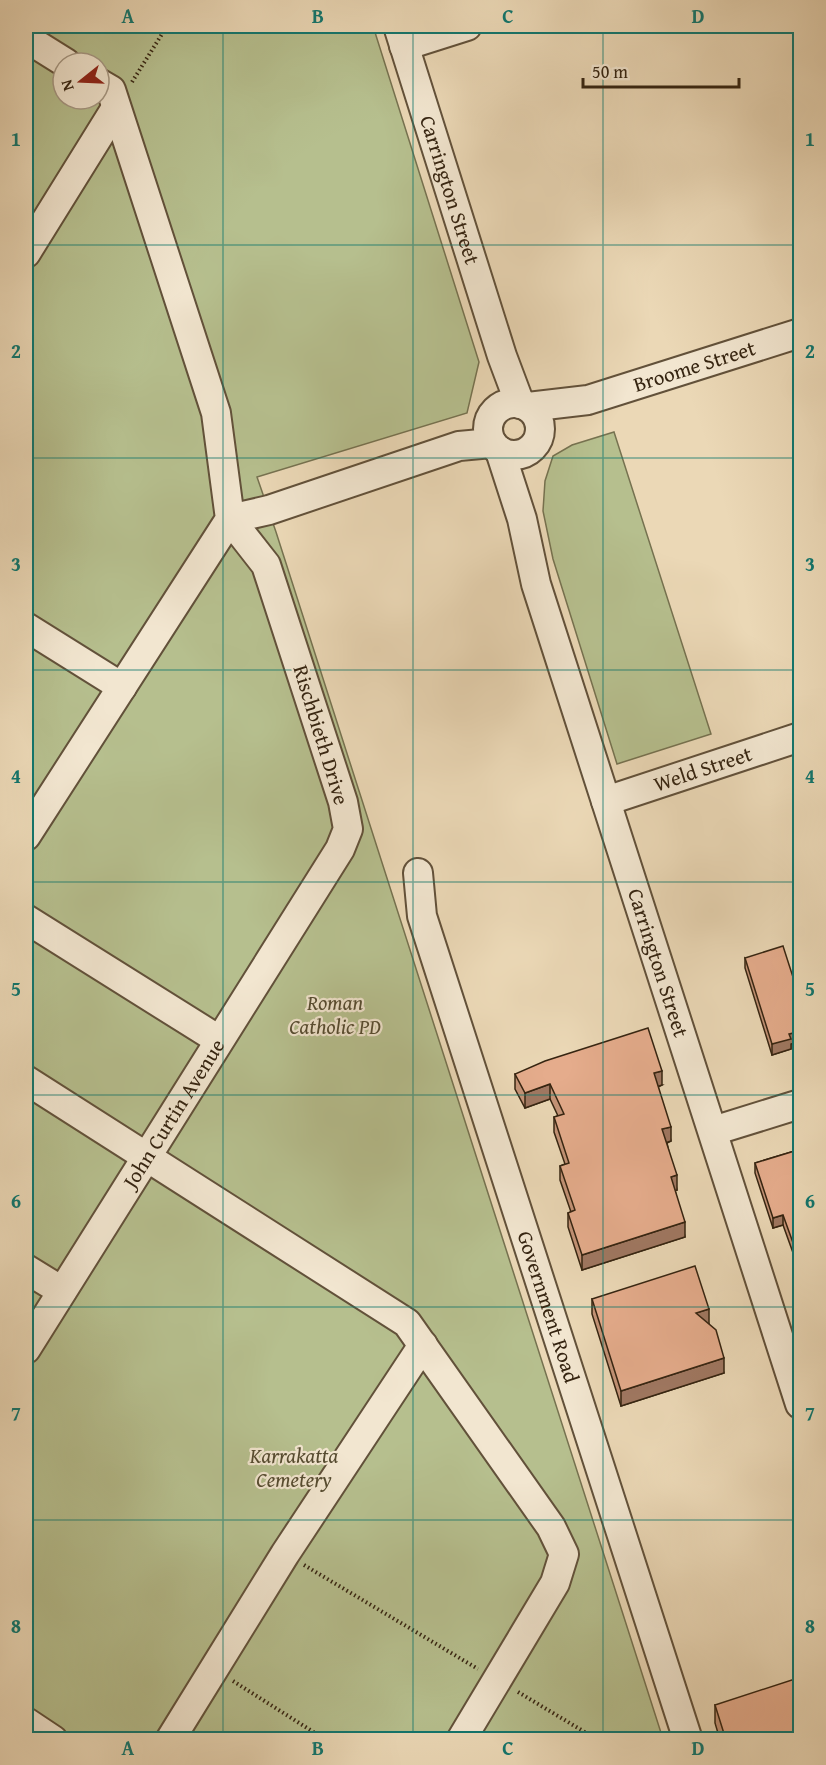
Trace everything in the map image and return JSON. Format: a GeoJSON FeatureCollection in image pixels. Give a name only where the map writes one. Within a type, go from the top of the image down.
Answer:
{"type":"FeatureCollection","features":[{"type":"Feature","properties":{"kind":"street"},"geometry":{"type":"LineString","coordinates":[[401,36],[467,26]]}},
{"type":"Feature","properties":{"kind":"street","name":"Carrington Street"},"geometry":{"type":"LineString","coordinates":[[401,36],[502,356],[522,519],[536,584],[801,1404]]}},
{"type":"Feature","properties":{"kind":"street"},"geometry":{"type":"LineString","coordinates":[[26,38],[51,54]]}},
{"type":"Feature","properties":{"kind":"street"},"geometry":{"type":"LineString","coordinates":[[26,836],[230,519],[216,414],[111,90]]}},
{"type":"Feature","properties":{"kind":"street"},"geometry":{"type":"LineString","coordinates":[[26,253],[116,108]]}},
{"type":"Feature","properties":{"kind":"street","name":"Broome Street"},"geometry":{"type":"LineString","coordinates":[[230,519],[269,510],[588,400],[801,333]]}},
{"type":"Feature","properties":{"kind":"street","name":"Rischbieth Drive"},"geometry":{"type":"LineString","coordinates":[[219,1040],[340,849],[348,829],[343,802],[266,565],[230,519]]}},
{"type":"Feature","properties":{"kind":"street"},"geometry":{"type":"LineString","coordinates":[[26,627],[122,687]]}},
{"type":"Feature","properties":{"kind":"street","name":"Weld Street"},"geometry":{"type":"LineString","coordinates":[[606,801],[801,737]]}},
{"type":"Feature","properties":{"kind":"street","name":"Government Road"},"geometry":{"type":"LineString","coordinates":[[418,873],[422,916],[688,1740]]}},
{"type":"Feature","properties":{"kind":"street","name":"John Curtin Avenue"},"geometry":{"type":"LineString","coordinates":[[26,919],[219,1040],[26,1349]]}},
{"type":"Feature","properties":{"kind":"street"},"geometry":{"type":"LineString","coordinates":[[26,1080],[407,1323],[551,1527],[564,1554],[555,1584],[461,1740]]}},
{"type":"Feature","properties":{"kind":"street"},"geometry":{"type":"LineString","coordinates":[[713,1131],[801,1104]]}},
{"type":"Feature","properties":{"kind":"street"},"geometry":{"type":"LineString","coordinates":[[26,1269],[62,1291]]}},
{"type":"Feature","properties":{"kind":"street"},"geometry":{"type":"LineString","coordinates":[[170,1740],[285,1554],[423,1345]]}},
{"type":"Feature","properties":{"kind":"street"},"geometry":{"type":"LineString","coordinates":[[26,1722],[53,1740]]}},
{"type":"Feature","properties":{"kind":"path"},"geometry":{"type":"LineString","coordinates":[[116,108],[167,26]]}},
{"type":"Feature","properties":{"kind":"path"},"geometry":{"type":"LineString","coordinates":[[285,1554],[598,1740]]}},
{"type":"Feature","properties":{"kind":"path"},"geometry":{"type":"LineString","coordinates":[[214,1669],[326,1740]]}},
{"type":"Feature","properties":{"kind":"green space","name":"Karrakatta Cemetery"},"geometry":{"type":"Polygon","coordinates":[[[26,26],[373,26],[479,362],[467,413],[257,477],[663,1739],[26,1740],[26,26]]]}},
{"type":"Feature","properties":{"kind":"green space"},"geometry":{"type":"Polygon","coordinates":[[[614,432],[711,734],[617,764],[553,559],[543,511],[545,481],[553,456],[572,445],[614,432]]]}},
{"type":"Feature","properties":{"kind":"building"},"geometry":{"type":"Polygon","coordinates":[[[801,771],[801,797],[793,774],[801,771]]]}},
{"type":"Feature","properties":{"kind":"building"},"geometry":{"type":"Polygon","coordinates":[[[783,946],[801,1002],[801,1031],[789,1034],[791,1039],[772,1044],[745,958],[783,946]]]}},
{"type":"Feature","properties":{"kind":"building"},"geometry":{"type":"Polygon","coordinates":[[[648,1028],[662,1071],[654,1073],[671,1127],[662,1129],[677,1175],[671,1177],[685,1222],[582,1255],[568,1213],[575,1210],[560,1166],[569,1163],[554,1117],[564,1114],[550,1084],[525,1093],[515,1074],[545,1061],[648,1028]]]}},
{"type":"Feature","properties":{"kind":"building"},"geometry":{"type":"Polygon","coordinates":[[[801,1149],[801,1265],[783,1215],[773,1218],[755,1163],[801,1149]]]}},
{"type":"Feature","properties":{"kind":"building"},"geometry":{"type":"Polygon","coordinates":[[[695,1266],[709,1309],[696,1313],[716,1330],[724,1358],[621,1391],[592,1299],[695,1266]]]}},
{"type":"Feature","properties":{"kind":"building"},"geometry":{"type":"Polygon","coordinates":[[[801,1677],[801,1740],[726,1740],[715,1705],[801,1677]]]}},
{"type":"Feature","properties":{"kind":"park label","name":"Roman Catholic PD"},"geometry":{"type":"Point","coordinates":[335,1015]}}]}
